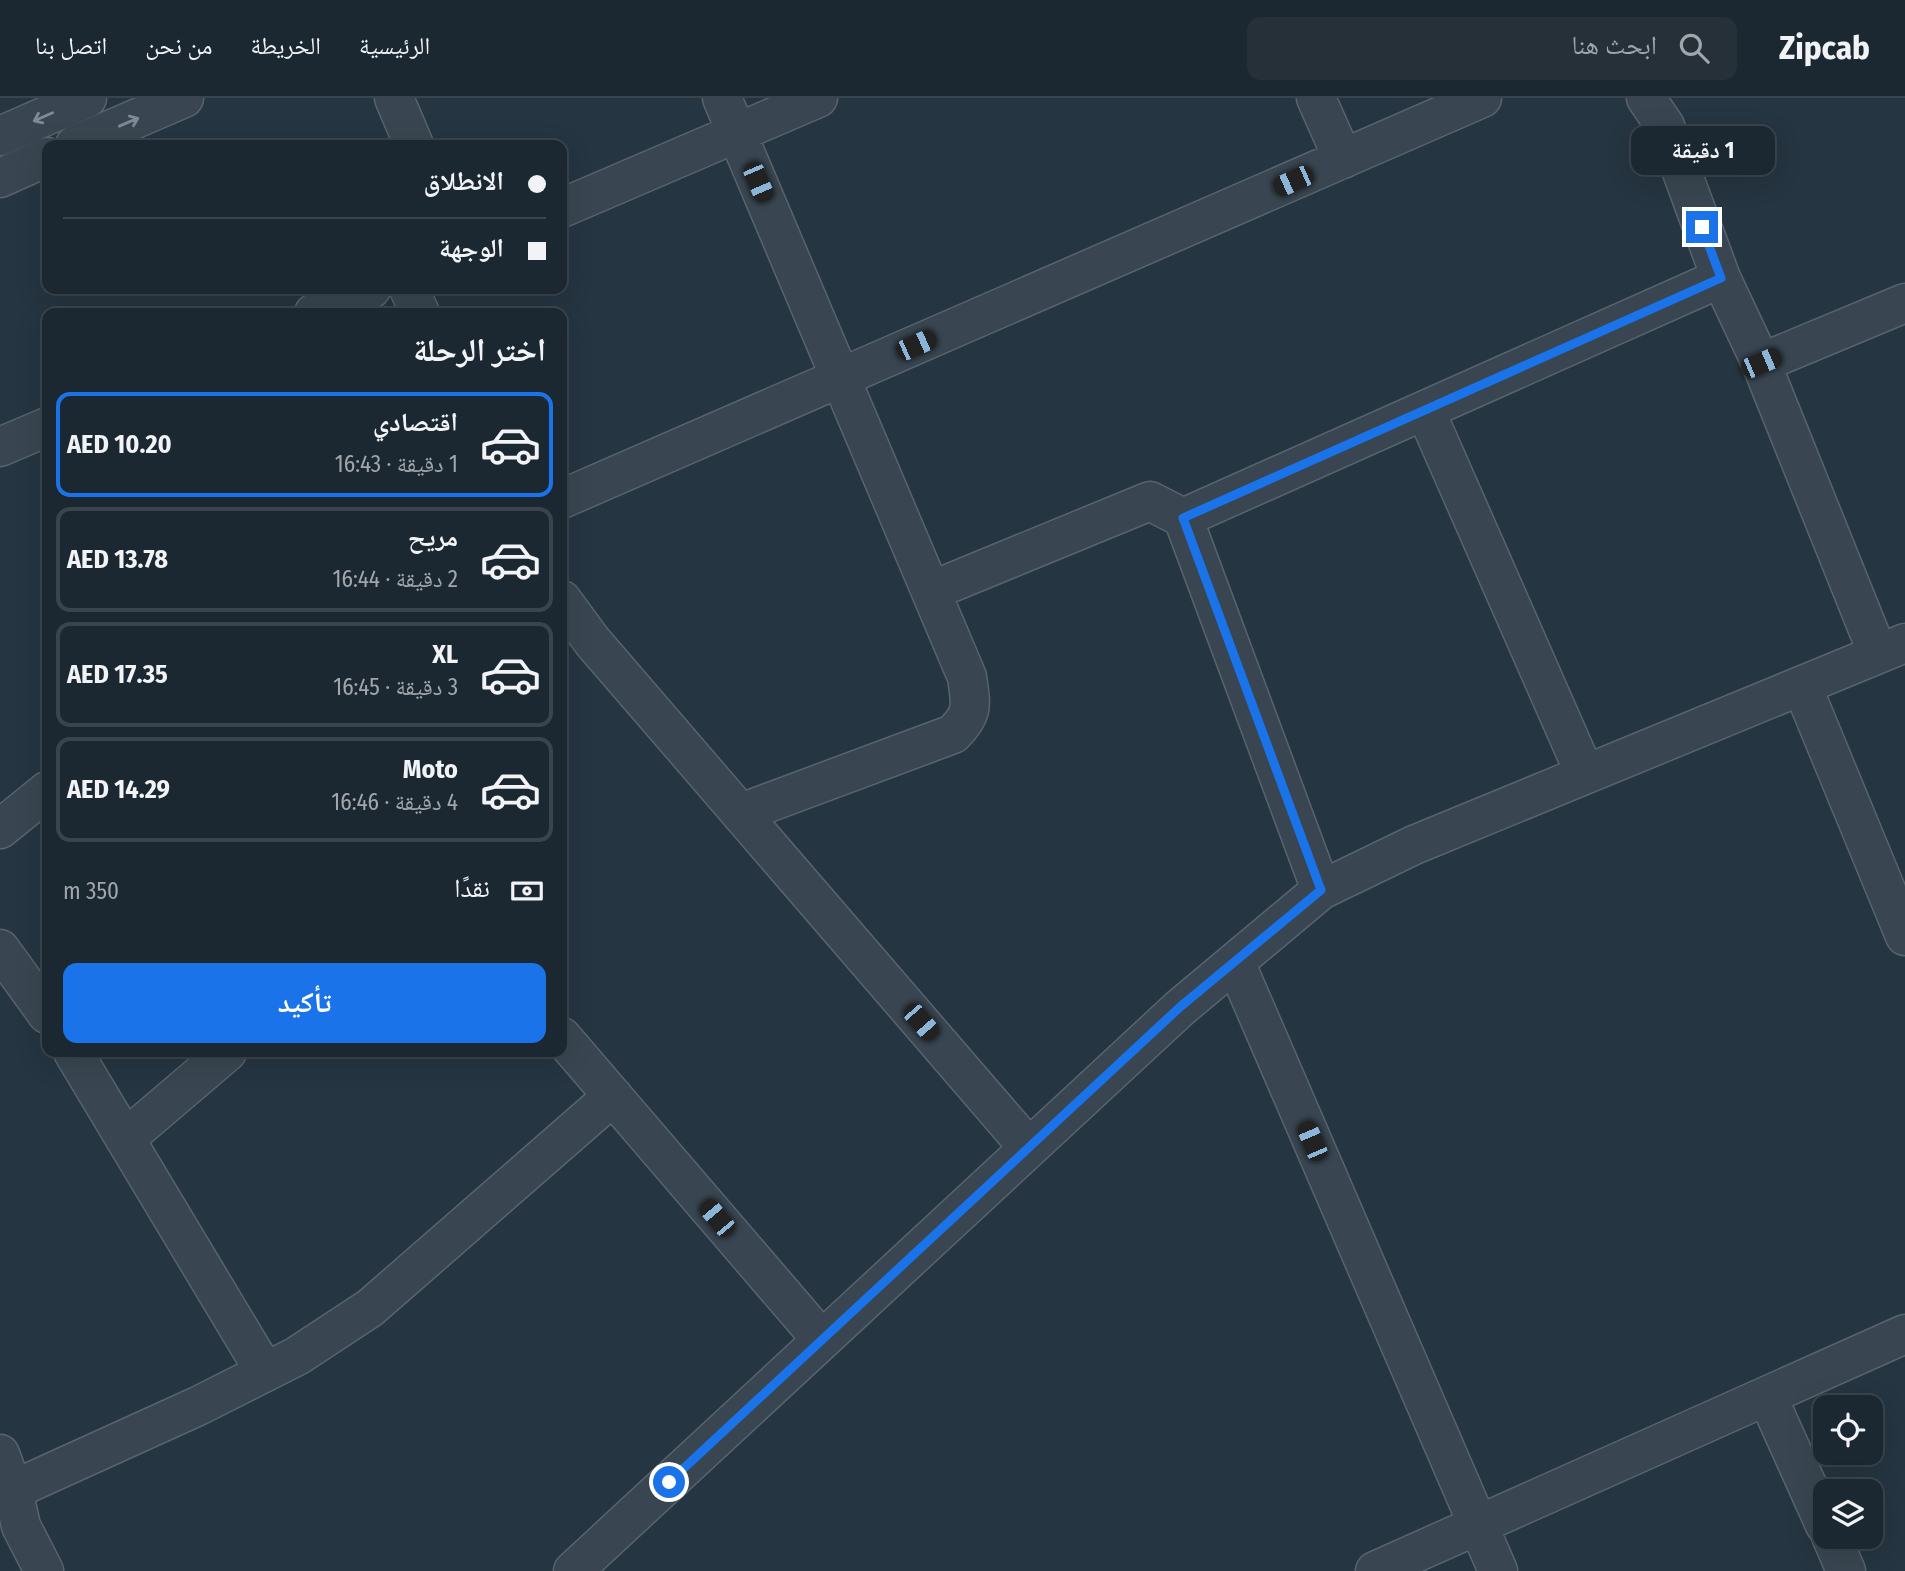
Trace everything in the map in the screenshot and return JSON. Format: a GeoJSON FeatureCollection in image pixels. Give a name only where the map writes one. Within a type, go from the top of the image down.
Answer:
{"type":"FeatureCollection","features":[{"type":"Feature","properties":{"kind":"street"},"geometry":{"type":"LineString","coordinates":[[0,136],[87,98]]}},
{"type":"Feature","properties":{"kind":"street"},"geometry":{"type":"LineString","coordinates":[[87,140],[184,98]]}},
{"type":"Feature","properties":{"kind":"street"},"geometry":{"type":"LineString","coordinates":[[394,98],[412,140]]}},
{"type":"Feature","properties":{"kind":"street"},"geometry":{"type":"LineString","coordinates":[[722,98],[967,677],[971,707],[967,719],[953,734],[741,813]]}},
{"type":"Feature","properties":{"kind":"street"},"geometry":{"type":"LineString","coordinates":[[567,206],[818,98]]}},
{"type":"Feature","properties":{"kind":"street"},"geometry":{"type":"LineString","coordinates":[[1316,98],[1343,159]]}},
{"type":"Feature","properties":{"kind":"street"},"geometry":{"type":"LineString","coordinates":[[567,497],[1482,98]]}},
{"type":"Feature","properties":{"kind":"street"},"geometry":{"type":"LineString","coordinates":[[573,1571],[1180,1007],[1321,890],[1414,845],[1891,649],[1721,278],[1665,126],[1646,98]]}},
{"type":"Feature","properties":{"kind":"street"},"geometry":{"type":"LineString","coordinates":[[0,178],[42,159]]}},
{"type":"Feature","properties":{"kind":"street"},"geometry":{"type":"LineString","coordinates":[[1183,518],[1721,278]]}},
{"type":"Feature","properties":{"kind":"street"},"geometry":{"type":"LineString","coordinates":[[326,308],[359,294]]}},
{"type":"Feature","properties":{"kind":"street"},"geometry":{"type":"LineString","coordinates":[[1761,363],[1905,303]]}},
{"type":"Feature","properties":{"kind":"street"},"geometry":{"type":"LineString","coordinates":[[1425,410],[1585,774]]}},
{"type":"Feature","properties":{"kind":"street"},"geometry":{"type":"LineString","coordinates":[[0,447],[42,429]]}},
{"type":"Feature","properties":{"kind":"street"},"geometry":{"type":"LineString","coordinates":[[931,591],[1150,501],[1183,518],[1321,890]]}},
{"type":"Feature","properties":{"kind":"street"},"geometry":{"type":"LineString","coordinates":[[567,607],[592,641],[1029,1147]]}},
{"type":"Feature","properties":{"kind":"street"},"geometry":{"type":"LineString","coordinates":[[1802,686],[1905,936]]}},
{"type":"Feature","properties":{"kind":"street"},"geometry":{"type":"LineString","coordinates":[[0,829],[42,795]]}},
{"type":"Feature","properties":{"kind":"street"},"geometry":{"type":"LineString","coordinates":[[0,949],[42,1007]]}},
{"type":"Feature","properties":{"kind":"street"},"geometry":{"type":"LineString","coordinates":[[1235,962],[1498,1571]]}},
{"type":"Feature","properties":{"kind":"street"},"geometry":{"type":"LineString","coordinates":[[567,1043],[822,1340]]}},
{"type":"Feature","properties":{"kind":"street"},"geometry":{"type":"LineString","coordinates":[[76,1057],[265,1372]]}},
{"type":"Feature","properties":{"kind":"street"},"geometry":{"type":"LineString","coordinates":[[125,1139],[221,1057]]}},
{"type":"Feature","properties":{"kind":"street"},"geometry":{"type":"LineString","coordinates":[[13,1490],[198,1406],[298,1356],[370,1308],[613,1097]]}},
{"type":"Feature","properties":{"kind":"street"},"geometry":{"type":"LineString","coordinates":[[1375,1571],[1905,1334]]}},
{"type":"Feature","properties":{"kind":"street"},"geometry":{"type":"LineString","coordinates":[[1767,1396],[1813,1498]]}},
{"type":"Feature","properties":{"kind":"street"},"geometry":{"type":"LineString","coordinates":[[0,1454],[13,1490],[21,1526],[44,1571]]}},
{"type":"Feature","properties":{"kind":"street"},"geometry":{"type":"LineString","coordinates":[[1837,1549],[1846,1571]]}},
{"type":"Feature","properties":{"kind":"route"},"geometry":{"type":"LineString","coordinates":[[669,1482],[1180,1007],[1321,890],[1183,518],[1721,278],[1702,227]]}}]}
